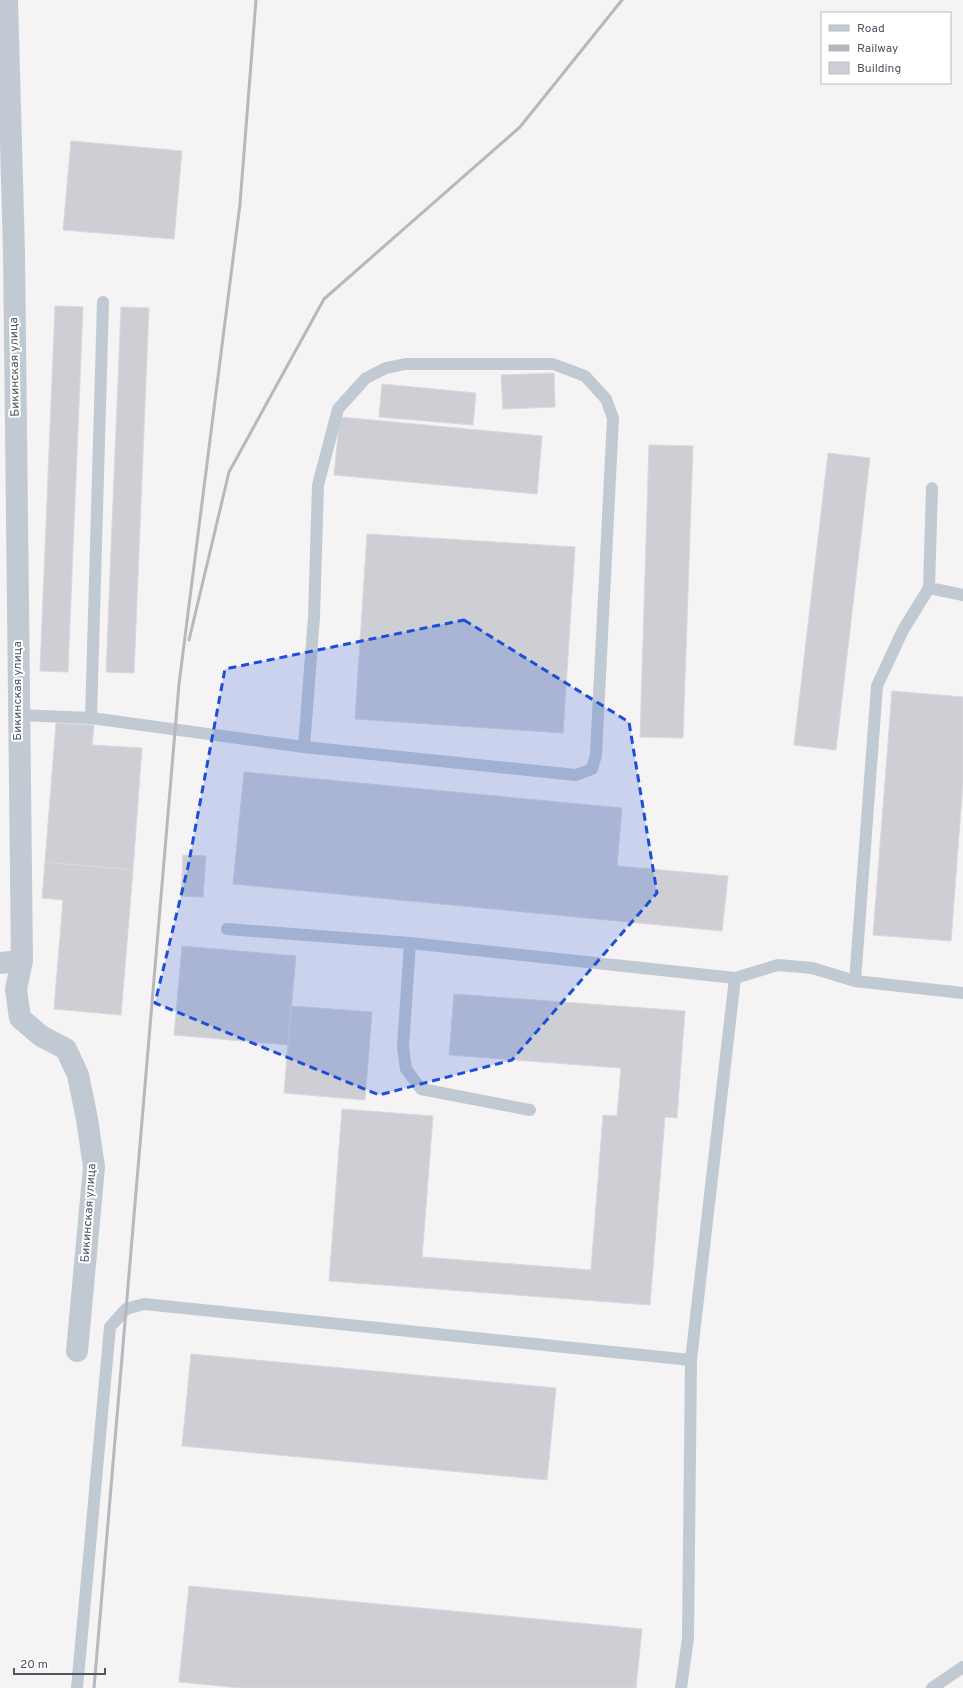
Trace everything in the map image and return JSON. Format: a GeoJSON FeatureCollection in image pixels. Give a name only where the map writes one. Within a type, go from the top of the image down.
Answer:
{"type":"FeatureCollection","features":[{"type":"Feature","properties":{"kind":"street","name":"Бикинская улица"},"geometry":{"type":"LineString","coordinates":[[7,0],[8,462],[18,715],[22,961],[16,989],[20,1018],[41,1036],[66,1049],[78,1075],[87,1120],[94,1167],[77,1351]]}},
{"type":"Feature","properties":{"kind":"street"},"geometry":{"type":"LineString","coordinates":[[0,963],[22,961]]}},
{"type":"Feature","properties":{"kind":"lane"},"geometry":{"type":"LineString","coordinates":[[91,718],[103,302]]}},
{"type":"Feature","properties":{"kind":"lane"},"geometry":{"type":"LineString","coordinates":[[18,715],[91,718],[304,747],[576,775],[592,769],[596,755],[613,418],[606,399],[585,376],[552,364],[405,364],[386,368],[366,378],[338,409],[318,485],[314,617],[304,747]]}},
{"type":"Feature","properties":{"kind":"lane"},"geometry":{"type":"LineString","coordinates":[[855,981],[877,686],[903,630],[930,588],[932,488]]}},
{"type":"Feature","properties":{"kind":"lane"},"geometry":{"type":"LineString","coordinates":[[930,588],[963,595]]}},
{"type":"Feature","properties":{"kind":"lane"},"geometry":{"type":"LineString","coordinates":[[227,928],[410,943],[735,978],[778,965],[812,968],[855,981],[963,994]]}},
{"type":"Feature","properties":{"kind":"lane"},"geometry":{"type":"LineString","coordinates":[[410,943],[403,1047],[406,1069],[421,1089],[530,1110]]}},
{"type":"Feature","properties":{"kind":"lane"},"geometry":{"type":"LineString","coordinates":[[681,1688],[688,1638],[692,1360],[735,978]]}},
{"type":"Feature","properties":{"kind":"lane"},"geometry":{"type":"LineString","coordinates":[[77,1688],[110,1327],[126,1309],[144,1304],[692,1360]]}},
{"type":"Feature","properties":{"kind":"lane"},"geometry":{"type":"LineString","coordinates":[[932,1688],[963,1667]]}},
{"type":"Feature","properties":{"kind":"highlighted area"},"geometry":{"type":"Polygon","coordinates":[[[464,620],[629,722],[657,893],[512,1060],[379,1095],[155,1003],[188,867],[225,669],[464,620]]]}},
{"type":"Feature","properties":{"kind":"building"},"geometry":{"type":"Polygon","coordinates":[[[71,141],[182,151],[174,239],[63,230],[71,141]]]}},
{"type":"Feature","properties":{"kind":"building"},"geometry":{"type":"Polygon","coordinates":[[[55,306],[83,307],[68,672],[40,671],[55,306]]]}},
{"type":"Feature","properties":{"kind":"building"},"geometry":{"type":"Polygon","coordinates":[[[121,307],[149,308],[134,673],[106,672],[121,307]]]}},
{"type":"Feature","properties":{"kind":"building"},"geometry":{"type":"Polygon","coordinates":[[[554,373],[555,407],[503,409],[501,375],[554,373]]]}},
{"type":"Feature","properties":{"kind":"building"},"geometry":{"type":"Polygon","coordinates":[[[382,384],[476,393],[473,425],[379,417],[382,384]]]}},
{"type":"Feature","properties":{"kind":"building"},"geometry":{"type":"Polygon","coordinates":[[[340,417],[542,436],[537,494],[334,475],[340,417]]]}},
{"type":"Feature","properties":{"kind":"building"},"geometry":{"type":"Polygon","coordinates":[[[649,445],[693,446],[683,738],[640,737],[649,445]]]}},
{"type":"Feature","properties":{"kind":"building"},"geometry":{"type":"Polygon","coordinates":[[[828,453],[870,458],[836,750],[794,745],[828,453]]]}},
{"type":"Feature","properties":{"kind":"building"},"geometry":{"type":"Polygon","coordinates":[[[367,534],[575,547],[563,733],[355,719],[367,534]]]}},
{"type":"Feature","properties":{"kind":"building"},"geometry":{"type":"Polygon","coordinates":[[[892,691],[963,697],[963,782],[951,941],[873,935],[892,691]]]}},
{"type":"Feature","properties":{"kind":"building"},"geometry":{"type":"Polygon","coordinates":[[[56,723],[94,725],[92,745],[142,748],[133,870],[45,862],[56,723]]]}},
{"type":"Feature","properties":{"kind":"building"},"geometry":{"type":"Polygon","coordinates":[[[244,772],[622,808],[617,866],[728,876],[722,931],[233,884],[244,772]]]}},
{"type":"Feature","properties":{"kind":"building"},"geometry":{"type":"Polygon","coordinates":[[[183,855],[206,856],[203,897],[181,896],[183,855]]]}},
{"type":"Feature","properties":{"kind":"building"},"geometry":{"type":"Polygon","coordinates":[[[45,862],[133,870],[121,1015],[54,1009],[63,900],[42,898],[45,862]]]}},
{"type":"Feature","properties":{"kind":"building"},"geometry":{"type":"Polygon","coordinates":[[[182,946],[296,956],[288,1045],[174,1035],[182,946]]]}},
{"type":"Feature","properties":{"kind":"building"},"geometry":{"type":"Polygon","coordinates":[[[454,994],[685,1011],[677,1118],[665,1117],[650,1305],[329,1281],[342,1109],[433,1116],[422,1257],[591,1270],[603,1115],[617,1116],[621,1068],[449,1055],[454,994]]]}},
{"type":"Feature","properties":{"kind":"building"},"geometry":{"type":"Polygon","coordinates":[[[291,1006],[372,1012],[365,1100],[284,1093],[291,1006]]]}},
{"type":"Feature","properties":{"kind":"building"},"geometry":{"type":"Polygon","coordinates":[[[191,1354],[556,1388],[547,1480],[182,1446],[191,1354]]]}},
{"type":"Feature","properties":{"kind":"building"},"geometry":{"type":"Polygon","coordinates":[[[189,1586],[642,1629],[636,1688],[241,1688],[179,1682],[189,1586]]]}},
{"type":"Feature","properties":{"kind":"railway"},"geometry":{"type":"LineString","coordinates":[[94,1688],[179,684],[240,204],[256,0]]}},
{"type":"Feature","properties":{"kind":"railway"},"geometry":{"type":"LineString","coordinates":[[189,640],[229,472],[324,299],[520,127],[622,0]]}}]}
